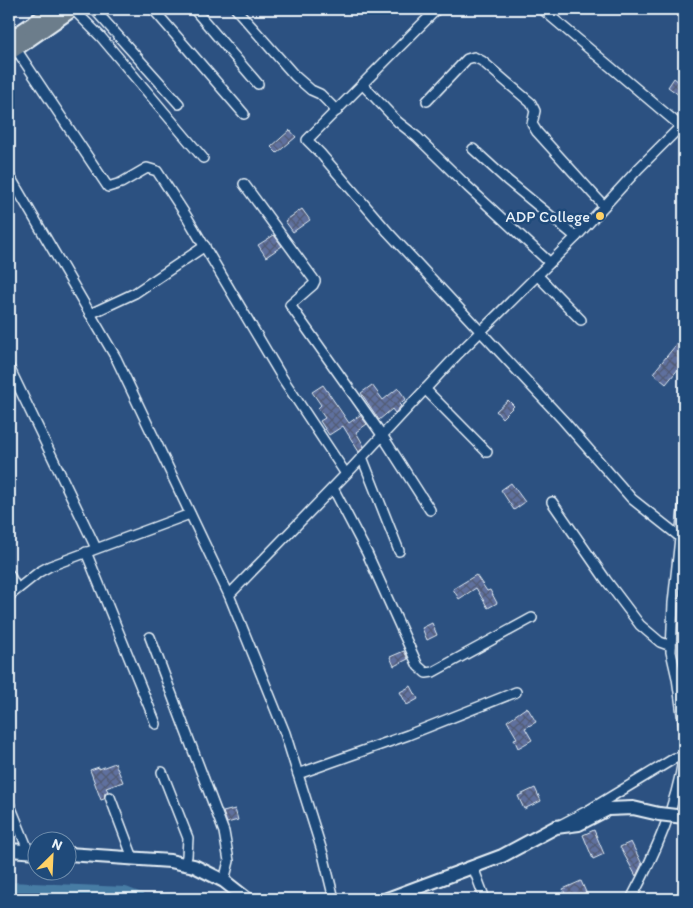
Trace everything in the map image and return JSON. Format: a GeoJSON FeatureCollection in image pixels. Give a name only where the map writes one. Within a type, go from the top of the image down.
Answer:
{"type":"FeatureCollection","features":[{"type":"Feature","properties":{"kind":"main road"},"geometry":{"type":"LineString","coordinates":[[11,47],[55,9]]}},
{"type":"Feature","properties":{"kind":"main road"},"geometry":{"type":"LineString","coordinates":[[11,47],[72,9]]}},
{"type":"Feature","properties":{"kind":"street"},"geometry":{"type":"LineString","coordinates":[[72,9],[101,37],[203,158]]}},
{"type":"Feature","properties":{"kind":"street"},"geometry":{"type":"LineString","coordinates":[[94,9],[179,104]]}},
{"type":"Feature","properties":{"kind":"street"},"geometry":{"type":"LineString","coordinates":[[153,9],[244,114]]}},
{"type":"Feature","properties":{"kind":"street"},"geometry":{"type":"LineString","coordinates":[[194,9],[258,84]]}},
{"type":"Feature","properties":{"kind":"street"},"geometry":{"type":"LineString","coordinates":[[236,9],[295,76],[311,90],[320,94],[337,111]]}},
{"type":"Feature","properties":{"kind":"street"},"geometry":{"type":"LineString","coordinates":[[437,9],[307,140],[320,152],[388,232],[563,420],[632,499],[680,538]]}},
{"type":"Feature","properties":{"kind":"street"},"geometry":{"type":"LineString","coordinates":[[229,595],[333,488],[481,330],[576,237],[683,126],[542,9]]}},
{"type":"Feature","properties":{"kind":"street"},"geometry":{"type":"LineString","coordinates":[[11,47],[108,187],[121,184],[148,168],[157,171],[204,246],[283,380],[346,474]]}},
{"type":"Feature","properties":{"kind":"street"},"geometry":{"type":"LineString","coordinates":[[427,101],[467,59],[474,57],[482,61],[530,103],[535,111],[532,124],[537,132],[604,206]]}},
{"type":"Feature","properties":{"kind":"street"},"geometry":{"type":"LineString","coordinates":[[363,85],[398,122],[550,262]]}},
{"type":"Feature","properties":{"kind":"street"},"geometry":{"type":"LineString","coordinates":[[473,148],[507,180],[576,237]]}},
{"type":"Feature","properties":{"kind":"street"},"geometry":{"type":"LineString","coordinates":[[9,175],[116,358],[229,595],[285,734],[323,854],[334,899]]}},
{"type":"Feature","properties":{"kind":"street"},"geometry":{"type":"LineString","coordinates":[[244,184],[315,281],[313,286],[290,305],[382,436],[430,510]]}},
{"type":"Feature","properties":{"kind":"street"},"geometry":{"type":"LineString","coordinates":[[90,314],[135,293],[204,246]]}},
{"type":"Feature","properties":{"kind":"street"},"geometry":{"type":"LineString","coordinates":[[537,275],[581,320]]}},
{"type":"Feature","properties":{"kind":"street"},"geometry":{"type":"LineString","coordinates":[[9,366],[96,548]]}},
{"type":"Feature","properties":{"kind":"street"},"geometry":{"type":"LineString","coordinates":[[425,390],[487,452]]}},
{"type":"Feature","properties":{"kind":"street"},"geometry":{"type":"LineString","coordinates":[[362,457],[399,551]]}},
{"type":"Feature","properties":{"kind":"street"},"geometry":{"type":"LineString","coordinates":[[333,488],[367,553],[418,666],[426,673],[433,672],[532,618]]}},
{"type":"Feature","properties":{"kind":"street"},"geometry":{"type":"LineString","coordinates":[[684,501],[673,603],[671,646],[684,728]]}},
{"type":"Feature","properties":{"kind":"street"},"geometry":{"type":"LineString","coordinates":[[552,502],[606,580],[640,624],[660,642],[671,646]]}},
{"type":"Feature","properties":{"kind":"street"},"geometry":{"type":"LineString","coordinates":[[9,596],[50,566],[190,514]]}},
{"type":"Feature","properties":{"kind":"street"},"geometry":{"type":"LineString","coordinates":[[86,552],[156,724]]}},
{"type":"Feature","properties":{"kind":"street"},"geometry":{"type":"LineString","coordinates":[[9,574],[17,589]]}},
{"type":"Feature","properties":{"kind":"street"},"geometry":{"type":"LineString","coordinates":[[150,637],[224,832],[229,861],[224,881]]}},
{"type":"Feature","properties":{"kind":"street"},"geometry":{"type":"LineString","coordinates":[[298,774],[408,735],[516,692]]}},
{"type":"Feature","properties":{"kind":"street"},"geometry":{"type":"LineString","coordinates":[[631,899],[644,876],[666,824],[681,775],[684,754]]}},
{"type":"Feature","properties":{"kind":"street"},"geometry":{"type":"LineString","coordinates":[[387,899],[502,856],[589,810],[675,758],[684,758]]}},
{"type":"Feature","properties":{"kind":"street"},"geometry":{"type":"LineString","coordinates":[[162,772],[188,838],[185,864]]}},
{"type":"Feature","properties":{"kind":"street"},"geometry":{"type":"LineString","coordinates":[[110,797],[133,858]]}},
{"type":"Feature","properties":{"kind":"street"},"geometry":{"type":"LineString","coordinates":[[9,803],[28,842]]}},
{"type":"Feature","properties":{"kind":"street"},"geometry":{"type":"LineString","coordinates":[[556,827],[579,824],[608,809],[633,808],[684,817]]}},
{"type":"Feature","properties":{"kind":"street"},"geometry":{"type":"LineString","coordinates":[[9,850],[28,852]]}},
{"type":"Feature","properties":{"kind":"street"},"geometry":{"type":"LineString","coordinates":[[78,855],[133,858],[194,866],[224,881],[247,899]]}},
{"type":"Feature","properties":{"kind":"street"},"geometry":{"type":"LineString","coordinates":[[474,867],[485,899]]}},
{"type":"Feature","properties":{"kind":"building"},"geometry":{"type":"Polygon","coordinates":[[[674,78],[684,86],[679,95],[668,87],[674,78]]]}},
{"type":"Feature","properties":{"kind":"building"},"geometry":{"type":"Polygon","coordinates":[[[290,130],[296,137],[277,153],[271,147],[290,130]]]}},
{"type":"Feature","properties":{"kind":"building"},"geometry":{"type":"Polygon","coordinates":[[[302,209],[310,220],[293,232],[285,221],[302,209]]]}},
{"type":"Feature","properties":{"kind":"building"},"geometry":{"type":"Polygon","coordinates":[[[274,235],[282,246],[266,257],[258,245],[274,235]]]}},
{"type":"Feature","properties":{"kind":"building"},"geometry":{"type":"Polygon","coordinates":[[[680,340],[684,344],[684,362],[666,384],[653,373],[680,340]]]}},
{"type":"Feature","properties":{"kind":"building"},"geometry":{"type":"Polygon","coordinates":[[[323,385],[349,423],[360,415],[367,424],[356,432],[364,446],[359,452],[343,426],[329,435],[320,421],[325,418],[318,408],[321,405],[312,392],[323,385]]]}},
{"type":"Feature","properties":{"kind":"building"},"geometry":{"type":"Polygon","coordinates":[[[372,385],[383,400],[398,388],[406,399],[399,404],[401,406],[395,413],[392,409],[379,420],[361,393],[372,385]]]}},
{"type":"Feature","properties":{"kind":"building"},"geometry":{"type":"Polygon","coordinates":[[[508,400],[514,406],[502,418],[496,411],[508,400]]]}},
{"type":"Feature","properties":{"kind":"building"},"geometry":{"type":"Polygon","coordinates":[[[511,483],[525,502],[514,510],[501,490],[511,483]]]}},
{"type":"Feature","properties":{"kind":"building"},"geometry":{"type":"Polygon","coordinates":[[[476,575],[487,591],[490,590],[497,603],[488,608],[476,588],[459,599],[453,589],[476,575]]]}},
{"type":"Feature","properties":{"kind":"building"},"geometry":{"type":"Polygon","coordinates":[[[432,623],[437,635],[427,640],[422,628],[432,623]]]}},
{"type":"Feature","properties":{"kind":"building"},"geometry":{"type":"Polygon","coordinates":[[[404,651],[408,659],[394,666],[390,657],[404,651]]]}},
{"type":"Feature","properties":{"kind":"building"},"geometry":{"type":"Polygon","coordinates":[[[411,686],[418,699],[407,705],[400,692],[411,686]]]}},
{"type":"Feature","properties":{"kind":"building"},"geometry":{"type":"Polygon","coordinates":[[[527,707],[536,722],[525,728],[532,740],[518,748],[514,739],[517,738],[507,721],[527,707]]]}},
{"type":"Feature","properties":{"kind":"building"},"geometry":{"type":"Polygon","coordinates":[[[115,763],[123,782],[106,788],[108,791],[105,793],[104,799],[101,800],[90,770],[115,763]]]}},
{"type":"Feature","properties":{"kind":"building"},"geometry":{"type":"Polygon","coordinates":[[[535,788],[541,801],[524,809],[518,796],[535,788]]]}},
{"type":"Feature","properties":{"kind":"building"},"geometry":{"type":"Polygon","coordinates":[[[235,809],[238,820],[227,823],[223,812],[235,809]]]}},
{"type":"Feature","properties":{"kind":"building"},"geometry":{"type":"Polygon","coordinates":[[[594,830],[604,854],[593,859],[583,835],[594,830]]]}},
{"type":"Feature","properties":{"kind":"building"},"geometry":{"type":"Polygon","coordinates":[[[631,842],[642,864],[636,876],[620,847],[631,842]]]}},
{"type":"Feature","properties":{"kind":"building"},"geometry":{"type":"Polygon","coordinates":[[[581,881],[589,899],[567,899],[563,889],[581,881]]]}},
{"type":"Feature","properties":{"kind":"waterway"},"geometry":{"type":"LineString","coordinates":[[9,889],[125,894],[138,899]]}},
{"type":"Feature","properties":{"kind":"place","name":"ADP College"},"geometry":{"type":"Point","coordinates":[600,216]}}]}
